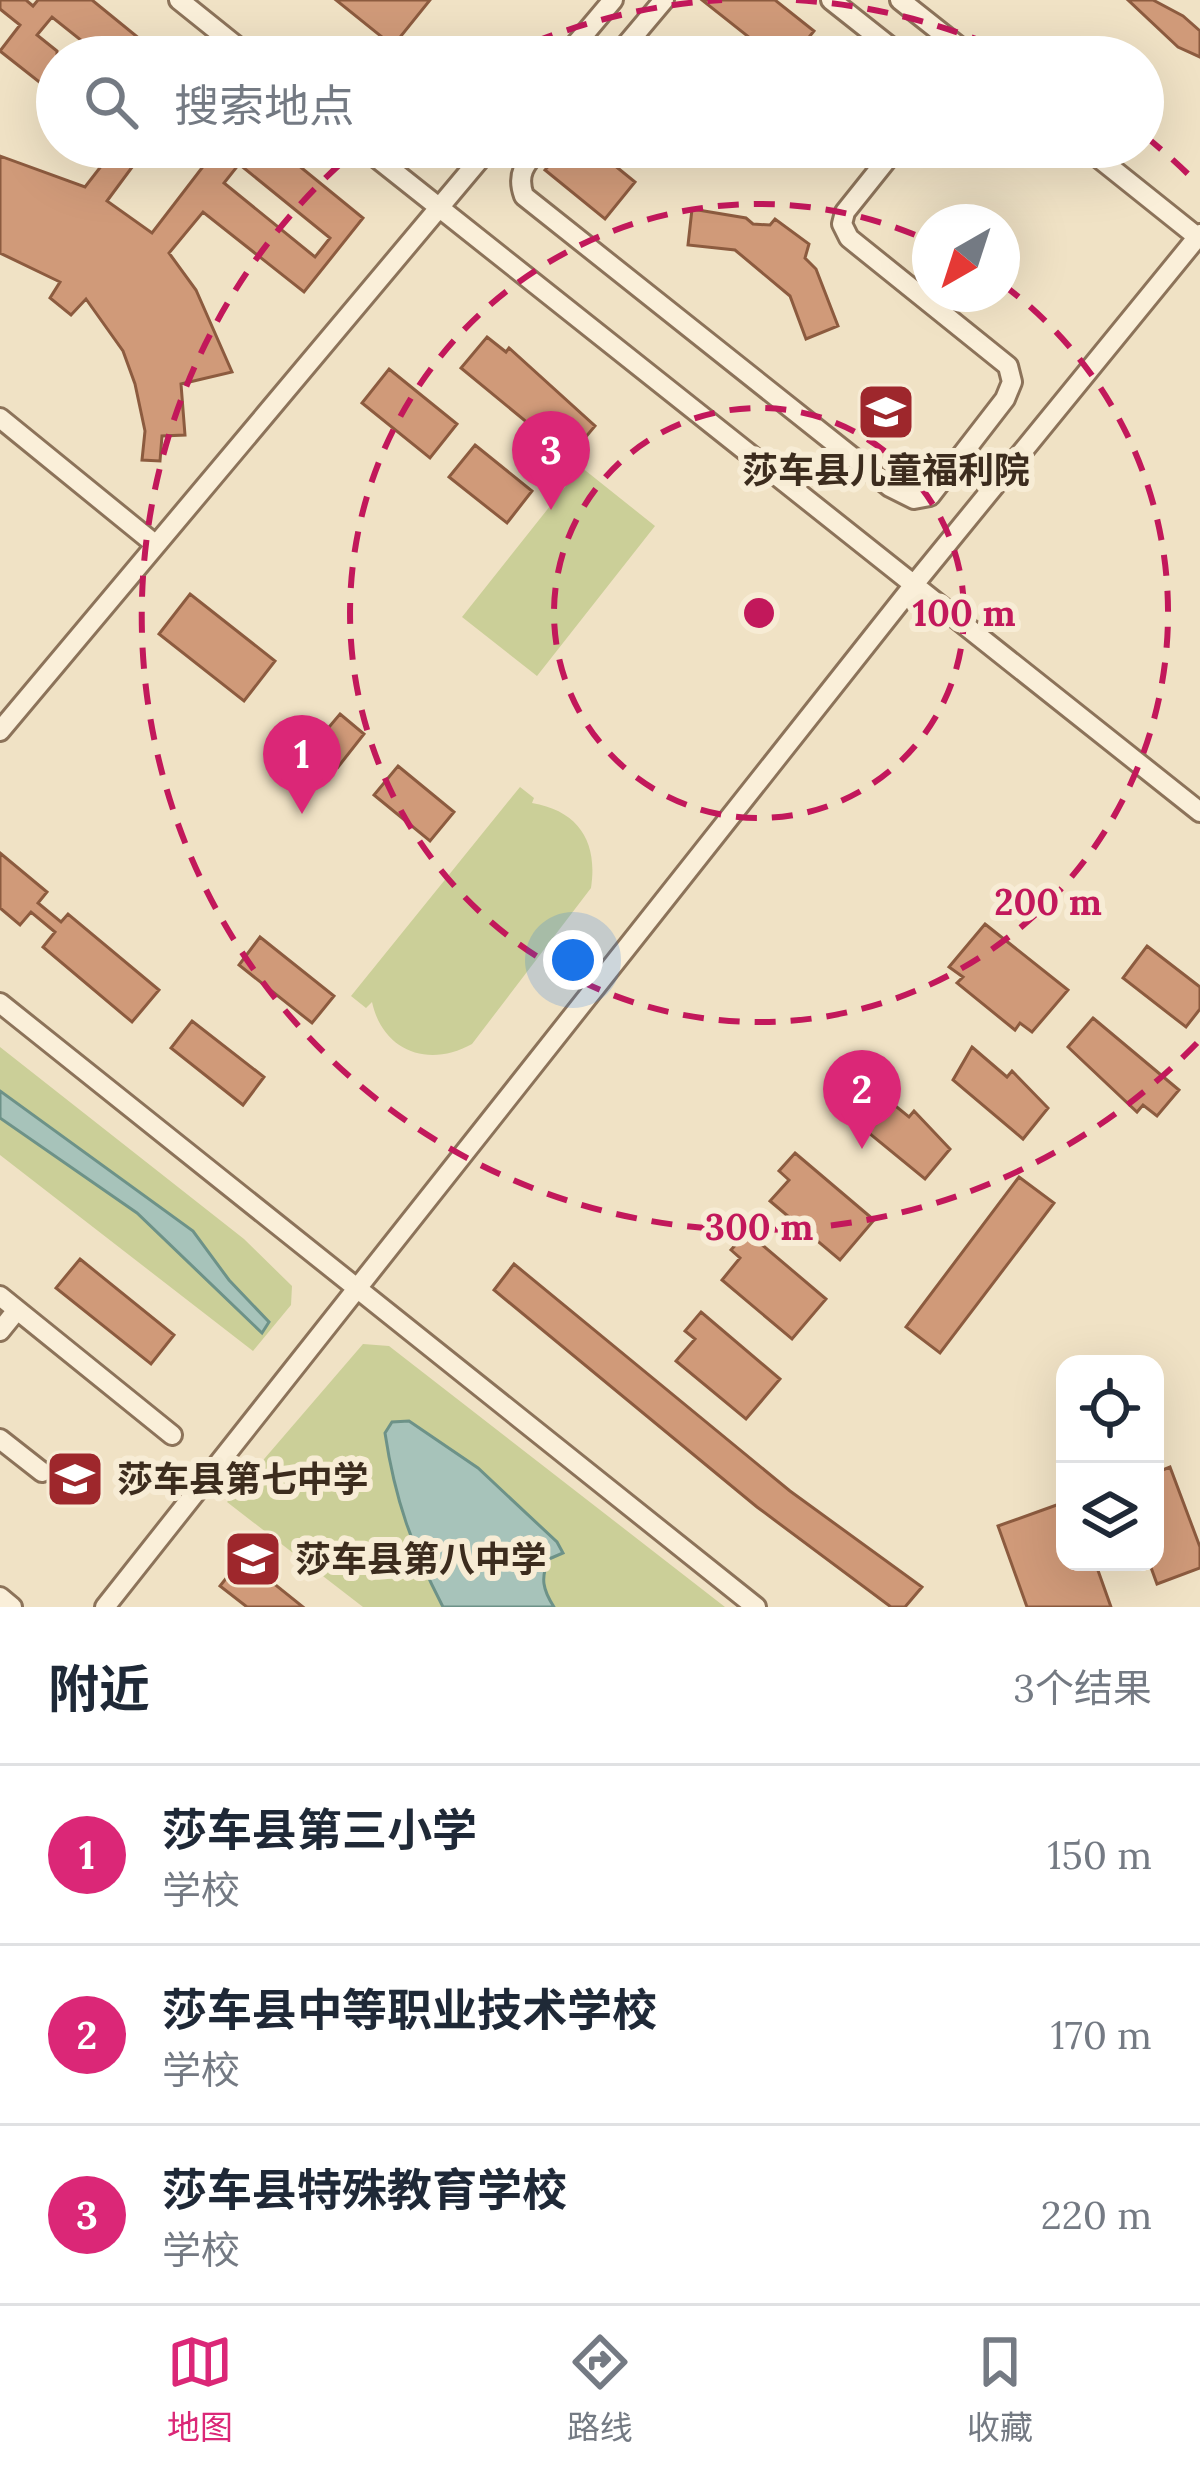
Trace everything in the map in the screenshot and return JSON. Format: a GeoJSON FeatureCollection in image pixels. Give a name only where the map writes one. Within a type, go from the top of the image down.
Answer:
{"type":"FeatureCollection","features":[{"type":"Feature","properties":{"kind":"street"},"geometry":{"type":"LineString","coordinates":[[178,0],[223,36]]}},
{"type":"Feature","properties":{"kind":"street"},"geometry":{"type":"LineString","coordinates":[[583,36],[613,0]]}},
{"type":"Feature","properties":{"kind":"street"},"geometry":{"type":"LineString","coordinates":[[634,36],[664,0]]}},
{"type":"Feature","properties":{"kind":"street"},"geometry":{"type":"LineString","coordinates":[[831,0],[876,36]]}},
{"type":"Feature","properties":{"kind":"street"},"geometry":{"type":"LineString","coordinates":[[900,0],[944,36]]}},
{"type":"Feature","properties":{"kind":"street"},"geometry":{"type":"LineString","coordinates":[[389,168],[1200,812]]}},
{"type":"Feature","properties":{"kind":"street"},"geometry":{"type":"LineString","coordinates":[[0,731],[472,168]]}},
{"type":"Feature","properties":{"kind":"street"},"geometry":{"type":"LineString","coordinates":[[523,168],[519,182],[524,196],[890,487],[914,499],[930,496],[1005,399],[1012,382],[1008,366],[849,238],[842,224],[845,212],[880,168]]}},
{"type":"Feature","properties":{"kind":"street"},"geometry":{"type":"LineString","coordinates":[[105,1607],[916,582],[1199,237],[1111,168]]}},
{"type":"Feature","properties":{"kind":"street"},"geometry":{"type":"LineString","coordinates":[[0,418],[156,545]]}},
{"type":"Feature","properties":{"kind":"street"},"geometry":{"type":"LineString","coordinates":[[0,1003],[755,1607]]}},
{"type":"Feature","properties":{"kind":"street"},"geometry":{"type":"LineString","coordinates":[[0,1296],[172,1435]]}},
{"type":"Feature","properties":{"kind":"street"},"geometry":{"type":"LineString","coordinates":[[0,1331],[17,1310]]}},
{"type":"Feature","properties":{"kind":"street"},"geometry":{"type":"LineString","coordinates":[[0,1438],[42,1472]]}},
{"type":"Feature","properties":{"kind":"street"},"geometry":{"type":"LineString","coordinates":[[0,1598],[12,1607]]}},
{"type":"Feature","properties":{"kind":"green space"},"geometry":{"type":"Polygon","coordinates":[[[581,467],[655,526],[537,676],[462,617],[581,467]]]}},
{"type":"Feature","properties":{"kind":"green space"},"geometry":{"type":"Polygon","coordinates":[[[520,787],[534,798],[532,803],[562,813],[582,831],[591,856],[591,888],[472,1044],[440,1055],[410,1051],[386,1033],[372,1002],[366,1008],[351,996],[520,787]]]}},
{"type":"Feature","properties":{"kind":"green space"},"geometry":{"type":"Polygon","coordinates":[[[0,1047],[244,1239],[292,1286],[291,1305],[253,1351],[0,1155],[0,1047]]]}},
{"type":"Feature","properties":{"kind":"green space"},"geometry":{"type":"Polygon","coordinates":[[[363,1344],[389,1346],[725,1607],[363,1607],[227,1502],[363,1344]]]}},
{"type":"Feature","properties":{"kind":"water"},"geometry":{"type":"Polygon","coordinates":[[[0,1091],[193,1231],[229,1280],[269,1322],[262,1333],[137,1213],[0,1118],[0,1091]]]}},
{"type":"Feature","properties":{"kind":"water"},"geometry":{"type":"Polygon","coordinates":[[[409,1421],[478,1468],[557,1542],[563,1553],[549,1559],[544,1578],[554,1607],[443,1607],[406,1523],[389,1457],[385,1433],[392,1422],[409,1421]]]}},
{"type":"Feature","properties":{"kind":"building"},"geometry":{"type":"Polygon","coordinates":[[[0,0],[26,0],[33,6],[38,0],[92,0],[136,36],[76,36],[52,17],[36,36],[36,79],[0,51],[20,25],[0,9],[0,0]]]}},
{"type":"Feature","properties":{"kind":"building"},"geometry":{"type":"Polygon","coordinates":[[[336,0],[430,0],[401,36],[381,36],[336,0]]]}},
{"type":"Feature","properties":{"kind":"building"},"geometry":{"type":"Polygon","coordinates":[[[702,0],[775,0],[814,31],[810,36],[747,36],[702,0]]]}},
{"type":"Feature","properties":{"kind":"building"},"geometry":{"type":"Polygon","coordinates":[[[1128,0],[1153,0],[1183,16],[1200,31],[1200,57],[1178,47],[1128,0]]]}},
{"type":"Feature","properties":{"kind":"building"},"geometry":{"type":"Polygon","coordinates":[[[0,156],[85,187],[100,168],[131,168],[107,201],[152,233],[202,168],[236,168],[224,183],[315,257],[330,238],[244,168],[302,168],[363,218],[304,292],[203,212],[169,253],[196,290],[232,372],[181,384],[185,435],[162,436],[160,461],[142,460],[145,431],[123,351],[86,299],[71,315],[50,298],[60,282],[0,253],[0,156]]]}},
{"type":"Feature","properties":{"kind":"building"},"geometry":{"type":"Polygon","coordinates":[[[618,168],[635,182],[605,219],[545,170],[618,168]]]}},
{"type":"Feature","properties":{"kind":"building"},"geometry":{"type":"Polygon","coordinates":[[[692,209],[746,218],[753,224],[770,225],[775,219],[809,244],[805,258],[816,269],[838,326],[806,339],[790,296],[735,250],[688,245],[692,209]]]}},
{"type":"Feature","properties":{"kind":"building"},"geometry":{"type":"Polygon","coordinates":[[[487,337],[506,352],[509,348],[595,426],[569,457],[461,368],[487,337]]]}},
{"type":"Feature","properties":{"kind":"building"},"geometry":{"type":"Polygon","coordinates":[[[389,369],[457,424],[430,458],[362,403],[389,369]]]}},
{"type":"Feature","properties":{"kind":"building"},"geometry":{"type":"Polygon","coordinates":[[[475,445],[532,491],[507,523],[449,477],[475,445]]]}},
{"type":"Feature","properties":{"kind":"building"},"geometry":{"type":"Polygon","coordinates":[[[190,594],[275,661],[244,701],[159,634],[190,594]]]}},
{"type":"Feature","properties":{"kind":"building"},"geometry":{"type":"Polygon","coordinates":[[[340,714],[364,734],[338,767],[313,746],[340,714]]]}},
{"type":"Feature","properties":{"kind":"building"},"geometry":{"type":"Polygon","coordinates":[[[398,766],[454,812],[430,841],[374,795],[398,766]]]}},
{"type":"Feature","properties":{"kind":"building"},"geometry":{"type":"Polygon","coordinates":[[[0,853],[47,892],[38,903],[61,922],[68,914],[159,990],[132,1022],[43,947],[55,932],[31,912],[20,925],[0,908],[0,853]]]}},
{"type":"Feature","properties":{"kind":"building"},"geometry":{"type":"Polygon","coordinates":[[[985,924],[1068,990],[1032,1032],[1020,1023],[1015,1030],[957,983],[963,977],[949,967],[985,924]]]}},
{"type":"Feature","properties":{"kind":"building"},"geometry":{"type":"Polygon","coordinates":[[[260,937],[334,996],[312,1023],[239,965],[260,937]]]}},
{"type":"Feature","properties":{"kind":"building"},"geometry":{"type":"Polygon","coordinates":[[[1147,946],[1200,987],[1200,1009],[1186,1027],[1123,978],[1147,946]]]}},
{"type":"Feature","properties":{"kind":"building"},"geometry":{"type":"Polygon","coordinates":[[[1093,1018],[1179,1090],[1157,1116],[1143,1105],[1137,1112],[1068,1047],[1093,1018]]]}},
{"type":"Feature","properties":{"kind":"building"},"geometry":{"type":"Polygon","coordinates":[[[192,1021],[264,1077],[243,1105],[171,1048],[192,1021]]]}},
{"type":"Feature","properties":{"kind":"building"},"geometry":{"type":"Polygon","coordinates":[[[972,1047],[1007,1077],[1012,1071],[1048,1108],[1023,1139],[953,1080],[972,1047]]]}},
{"type":"Feature","properties":{"kind":"building"},"geometry":{"type":"Polygon","coordinates":[[[861,1078],[909,1117],[914,1111],[950,1149],[925,1179],[842,1111],[861,1078]]]}},
{"type":"Feature","properties":{"kind":"building"},"geometry":{"type":"Polygon","coordinates":[[[795,1153],[874,1220],[840,1260],[770,1201],[789,1180],[779,1171],[795,1153]]]}},
{"type":"Feature","properties":{"kind":"building"},"geometry":{"type":"Polygon","coordinates":[[[1019,1177],[1054,1203],[940,1353],[906,1327],[1019,1177]]]}},
{"type":"Feature","properties":{"kind":"building"},"geometry":{"type":"Polygon","coordinates":[[[747,1232],[826,1299],[792,1339],[722,1280],[740,1258],[731,1250],[747,1232]]]}},
{"type":"Feature","properties":{"kind":"building"},"geometry":{"type":"Polygon","coordinates":[[[80,1259],[174,1335],[151,1364],[56,1288],[80,1259]]]}},
{"type":"Feature","properties":{"kind":"building"},"geometry":{"type":"Polygon","coordinates":[[[514,1264],[790,1491],[922,1587],[905,1607],[891,1607],[757,1507],[494,1290],[514,1264]]]}},
{"type":"Feature","properties":{"kind":"building"},"geometry":{"type":"Polygon","coordinates":[[[701,1312],[780,1379],[746,1419],[676,1361],[695,1339],[685,1331],[701,1312]]]}},
{"type":"Feature","properties":{"kind":"building"},"geometry":{"type":"Polygon","coordinates":[[[1170,1467],[1200,1547],[1200,1568],[1157,1584],[1152,1571],[1164,1571],[1164,1469],[1170,1467]]]}},
{"type":"Feature","properties":{"kind":"building"},"geometry":{"type":"Polygon","coordinates":[[[1056,1505],[1056,1571],[1098,1571],[1111,1607],[1027,1607],[998,1526],[1056,1505]]]}},
{"type":"Feature","properties":{"kind":"building"},"geometry":{"type":"Polygon","coordinates":[[[242,1558],[303,1607],[247,1607],[220,1586],[242,1558]]]}},
{"type":"Feature","properties":{"kind":"place","name":"莎车县儿童福利院"},"geometry":{"type":"Point","coordinates":[886,412]}},
{"type":"Feature","properties":{"kind":"place","name":"莎车县特殊教育学校"},"geometry":{"type":"Point","coordinates":[551,510]}},
{"type":"Feature","properties":{"kind":"place","name":"莎车县第三小学"},"geometry":{"type":"Point","coordinates":[302,814]}},
{"type":"Feature","properties":{"kind":"place","name":"莎车县中等职业技术学校"},"geometry":{"type":"Point","coordinates":[862,1149]}},
{"type":"Feature","properties":{"kind":"place","name":"莎车县第七中学"},"geometry":{"type":"Point","coordinates":[75,1479]}},
{"type":"Feature","properties":{"kind":"place","name":"莎车县第八中学"},"geometry":{"type":"Point","coordinates":[253,1559]}}]}
